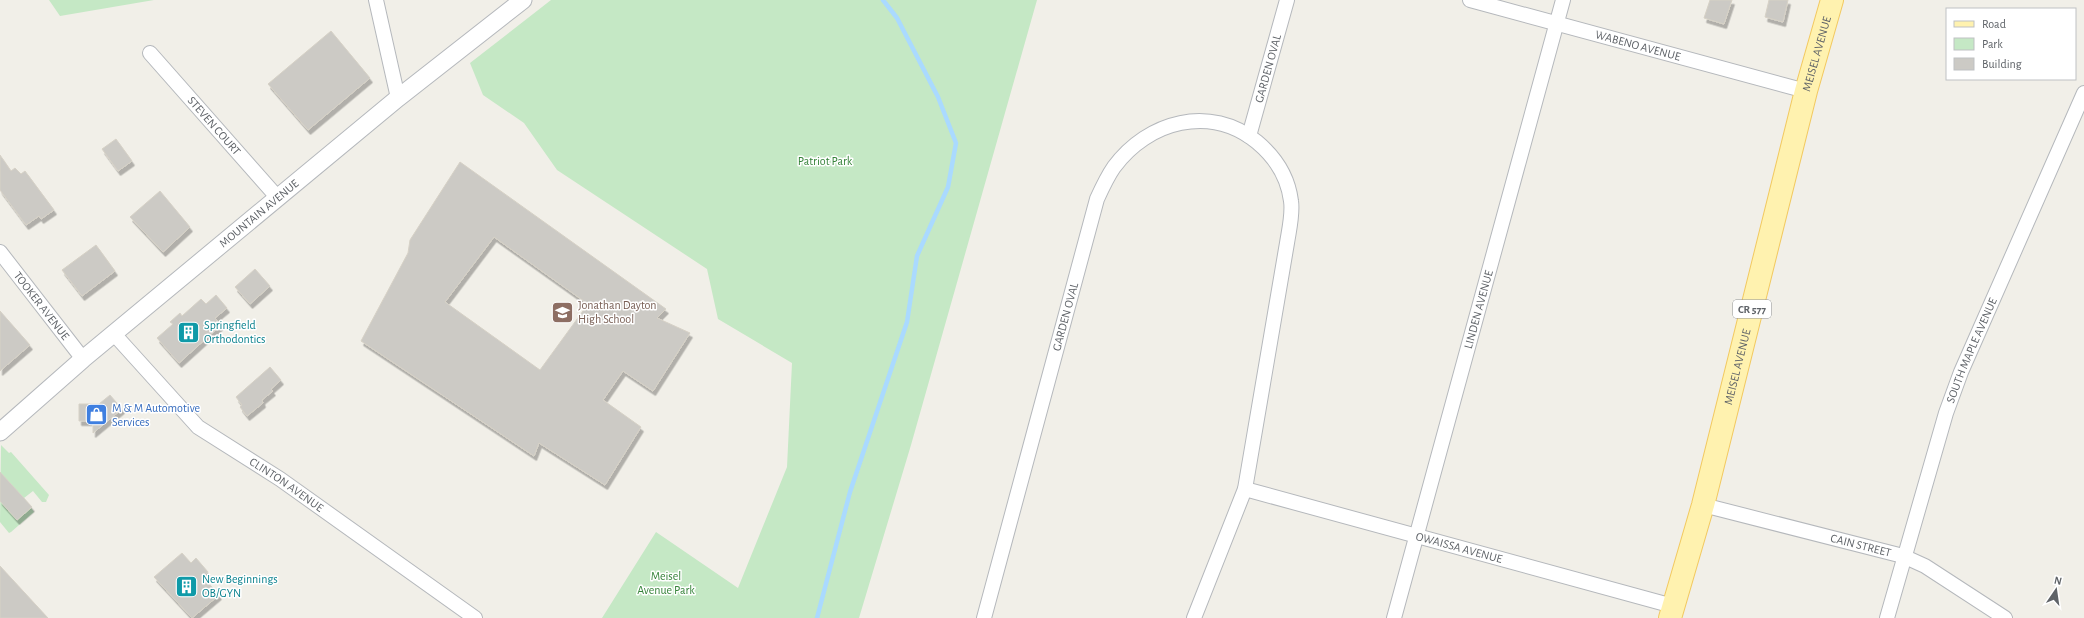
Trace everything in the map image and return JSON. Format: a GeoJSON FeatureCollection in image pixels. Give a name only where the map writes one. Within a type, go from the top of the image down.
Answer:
{"type":"FeatureCollection","features":[{"type":"Feature","properties":{"kind":"main road","name":"MEISEL AVENUE"},"geometry":{"type":"LineString","coordinates":[[1672,612],[1703,506],[1806,91],[1832,0]]}},
{"type":"Feature","properties":{"kind":"street"},"geometry":{"type":"LineString","coordinates":[[376,0],[398,98]]}},
{"type":"Feature","properties":{"kind":"street","name":"MOUNTAIN AVENUE"},"geometry":{"type":"LineString","coordinates":[[0,432],[83,359],[398,98],[523,0]]}},
{"type":"Feature","properties":{"kind":"street","name":"GARDEN OVAL"},"geometry":{"type":"LineString","coordinates":[[1249,136],[1287,0]]}},
{"type":"Feature","properties":{"kind":"street","name":"WABENO AVENUE"},"geometry":{"type":"LineString","coordinates":[[1470,0],[1806,91]]}},
{"type":"Feature","properties":{"kind":"street","name":"LINDEN AVENUE"},"geometry":{"type":"LineString","coordinates":[[1394,618],[1563,0]]}},
{"type":"Feature","properties":{"kind":"street","name":"STEVEN COURT"},"geometry":{"type":"LineString","coordinates":[[150,53],[278,198]]}},
{"type":"Feature","properties":{"kind":"street","name":"SOUTH MAPLE AVENUE"},"geometry":{"type":"LineString","coordinates":[[1887,618],[1903,556],[1946,414],[1961,372],[2084,93]]}},
{"type":"Feature","properties":{"kind":"street","name":"GARDEN OVAL"},"geometry":{"type":"LineString","coordinates":[[984,618],[1097,199],[1108,176],[1123,157],[1141,140],[1163,128],[1183,121],[1204,121],[1224,124],[1249,136],[1266,150],[1279,166],[1288,185],[1291,202],[1287,243],[1244,489],[1194,618]]}},
{"type":"Feature","properties":{"kind":"street","name":"TOOKER AVENUE"},"geometry":{"type":"LineString","coordinates":[[0,252],[83,359]]}},
{"type":"Feature","properties":{"kind":"street","name":"CLINTON AVENUE"},"geometry":{"type":"LineString","coordinates":[[114,334],[198,427],[280,479],[475,618]]}},
{"type":"Feature","properties":{"kind":"street","name":"OWAISSA AVENUE"},"geometry":{"type":"LineString","coordinates":[[1244,489],[1417,536],[1672,612]]}},
{"type":"Feature","properties":{"kind":"street","name":"CAIN STREET"},"geometry":{"type":"LineString","coordinates":[[1703,506],[1903,556],[1925,566],[2005,618]]}},
{"type":"Feature","properties":{"kind":"green space"},"geometry":{"type":"Polygon","coordinates":[[[49,0],[154,0],[60,16],[49,0]]]}},
{"type":"Feature","properties":{"kind":"green space","name":"Patriot Park"},"geometry":{"type":"Polygon","coordinates":[[[551,0],[1037,0],[911,445],[859,618],[602,618],[656,532],[738,588],[787,467],[792,363],[718,319],[707,269],[557,170],[524,123],[483,95],[470,63],[551,0]]]}},
{"type":"Feature","properties":{"kind":"green space"},"geometry":{"type":"Polygon","coordinates":[[[1,445],[9,453],[11,452],[49,495],[46,502],[42,502],[33,491],[24,498],[34,512],[9,533],[0,522],[1,445]]]}},
{"type":"Feature","properties":{"kind":"building"},"geometry":{"type":"Polygon","coordinates":[[[1710,0],[1732,0],[1724,24],[1704,18],[1710,0]]]}},
{"type":"Feature","properties":{"kind":"building"},"geometry":{"type":"Polygon","coordinates":[[[1769,0],[1788,0],[1783,22],[1765,17],[1769,0]]]}},
{"type":"Feature","properties":{"kind":"building"},"geometry":{"type":"Polygon","coordinates":[[[331,31],[370,78],[308,130],[268,84],[331,31]]]}},
{"type":"Feature","properties":{"kind":"building"},"geometry":{"type":"Polygon","coordinates":[[[116,139],[132,161],[118,171],[102,149],[116,139]]]}},
{"type":"Feature","properties":{"kind":"building"},"geometry":{"type":"Polygon","coordinates":[[[0,155],[11,171],[15,168],[21,174],[25,171],[54,210],[41,219],[39,216],[26,225],[0,190],[0,155]]]}},
{"type":"Feature","properties":{"kind":"building"},"geometry":{"type":"Polygon","coordinates":[[[460,162],[666,309],[657,318],[690,333],[653,391],[623,371],[603,400],[641,427],[605,485],[539,443],[534,456],[361,341],[408,253],[410,240],[460,162]],[[494,237],[445,302],[540,370],[588,304],[494,237]]]}},
{"type":"Feature","properties":{"kind":"building"},"geometry":{"type":"Polygon","coordinates":[[[160,191],[190,227],[163,252],[130,217],[160,191]]]}},
{"type":"Feature","properties":{"kind":"building"},"geometry":{"type":"Polygon","coordinates":[[[96,245],[115,271],[82,296],[62,270],[96,245]]]}},
{"type":"Feature","properties":{"kind":"building"},"geometry":{"type":"Polygon","coordinates":[[[255,269],[270,286],[250,304],[235,287],[255,269]]]}},
{"type":"Feature","properties":{"kind":"building","name":"Springfield Orthodontics"},"geometry":{"type":"Polygon","coordinates":[[[216,295],[227,308],[215,318],[221,325],[179,363],[157,338],[173,324],[170,322],[180,313],[182,316],[201,299],[206,304],[216,295]]]}},
{"type":"Feature","properties":{"kind":"building"},"geometry":{"type":"Polygon","coordinates":[[[0,311],[30,345],[0,371],[0,311]]]}},
{"type":"Feature","properties":{"kind":"building"},"geometry":{"type":"Polygon","coordinates":[[[270,367],[281,380],[271,389],[273,391],[262,400],[263,403],[247,416],[240,407],[242,405],[236,397],[270,367]]]}},
{"type":"Feature","properties":{"kind":"building","name":"M & M Automotive Services"},"geometry":{"type":"Polygon","coordinates":[[[110,395],[122,409],[93,433],[93,421],[79,421],[79,404],[99,404],[110,395]]]}},
{"type":"Feature","properties":{"kind":"building"},"geometry":{"type":"Polygon","coordinates":[[[0,472],[32,507],[17,520],[0,501],[0,472]]]}},
{"type":"Feature","properties":{"kind":"building","name":"New Beginnings OB/GYN"},"geometry":{"type":"Polygon","coordinates":[[[182,553],[191,563],[196,558],[208,572],[203,577],[219,595],[192,618],[154,577],[182,553]]]}},
{"type":"Feature","properties":{"kind":"building"},"geometry":{"type":"Polygon","coordinates":[[[0,566],[48,618],[0,618],[0,566]]]}},
{"type":"Feature","properties":{"kind":"waterway"},"geometry":{"type":"LineString","coordinates":[[817,618],[850,492],[907,322],[917,256],[948,187],[956,143],[938,97],[897,18],[883,0]]}},
{"type":"Feature","properties":{"kind":"place","name":"Jonathan Dayton High School"},"geometry":{"type":"Point","coordinates":[562,312]}},
{"type":"Feature","properties":{"kind":"place","name":"Springfield Orthodontics"},"geometry":{"type":"Point","coordinates":[189,332]}},
{"type":"Feature","properties":{"kind":"place","name":"M & M Automotive Services"},"geometry":{"type":"Point","coordinates":[97,415]}},
{"type":"Feature","properties":{"kind":"place","name":"New Beginnings OB/GYN"},"geometry":{"type":"Point","coordinates":[187,586]}},
{"type":"Feature","properties":{"kind":"park label","name":"Meisel Avenue Park"},"geometry":{"type":"Point","coordinates":[666,583]}}]}
